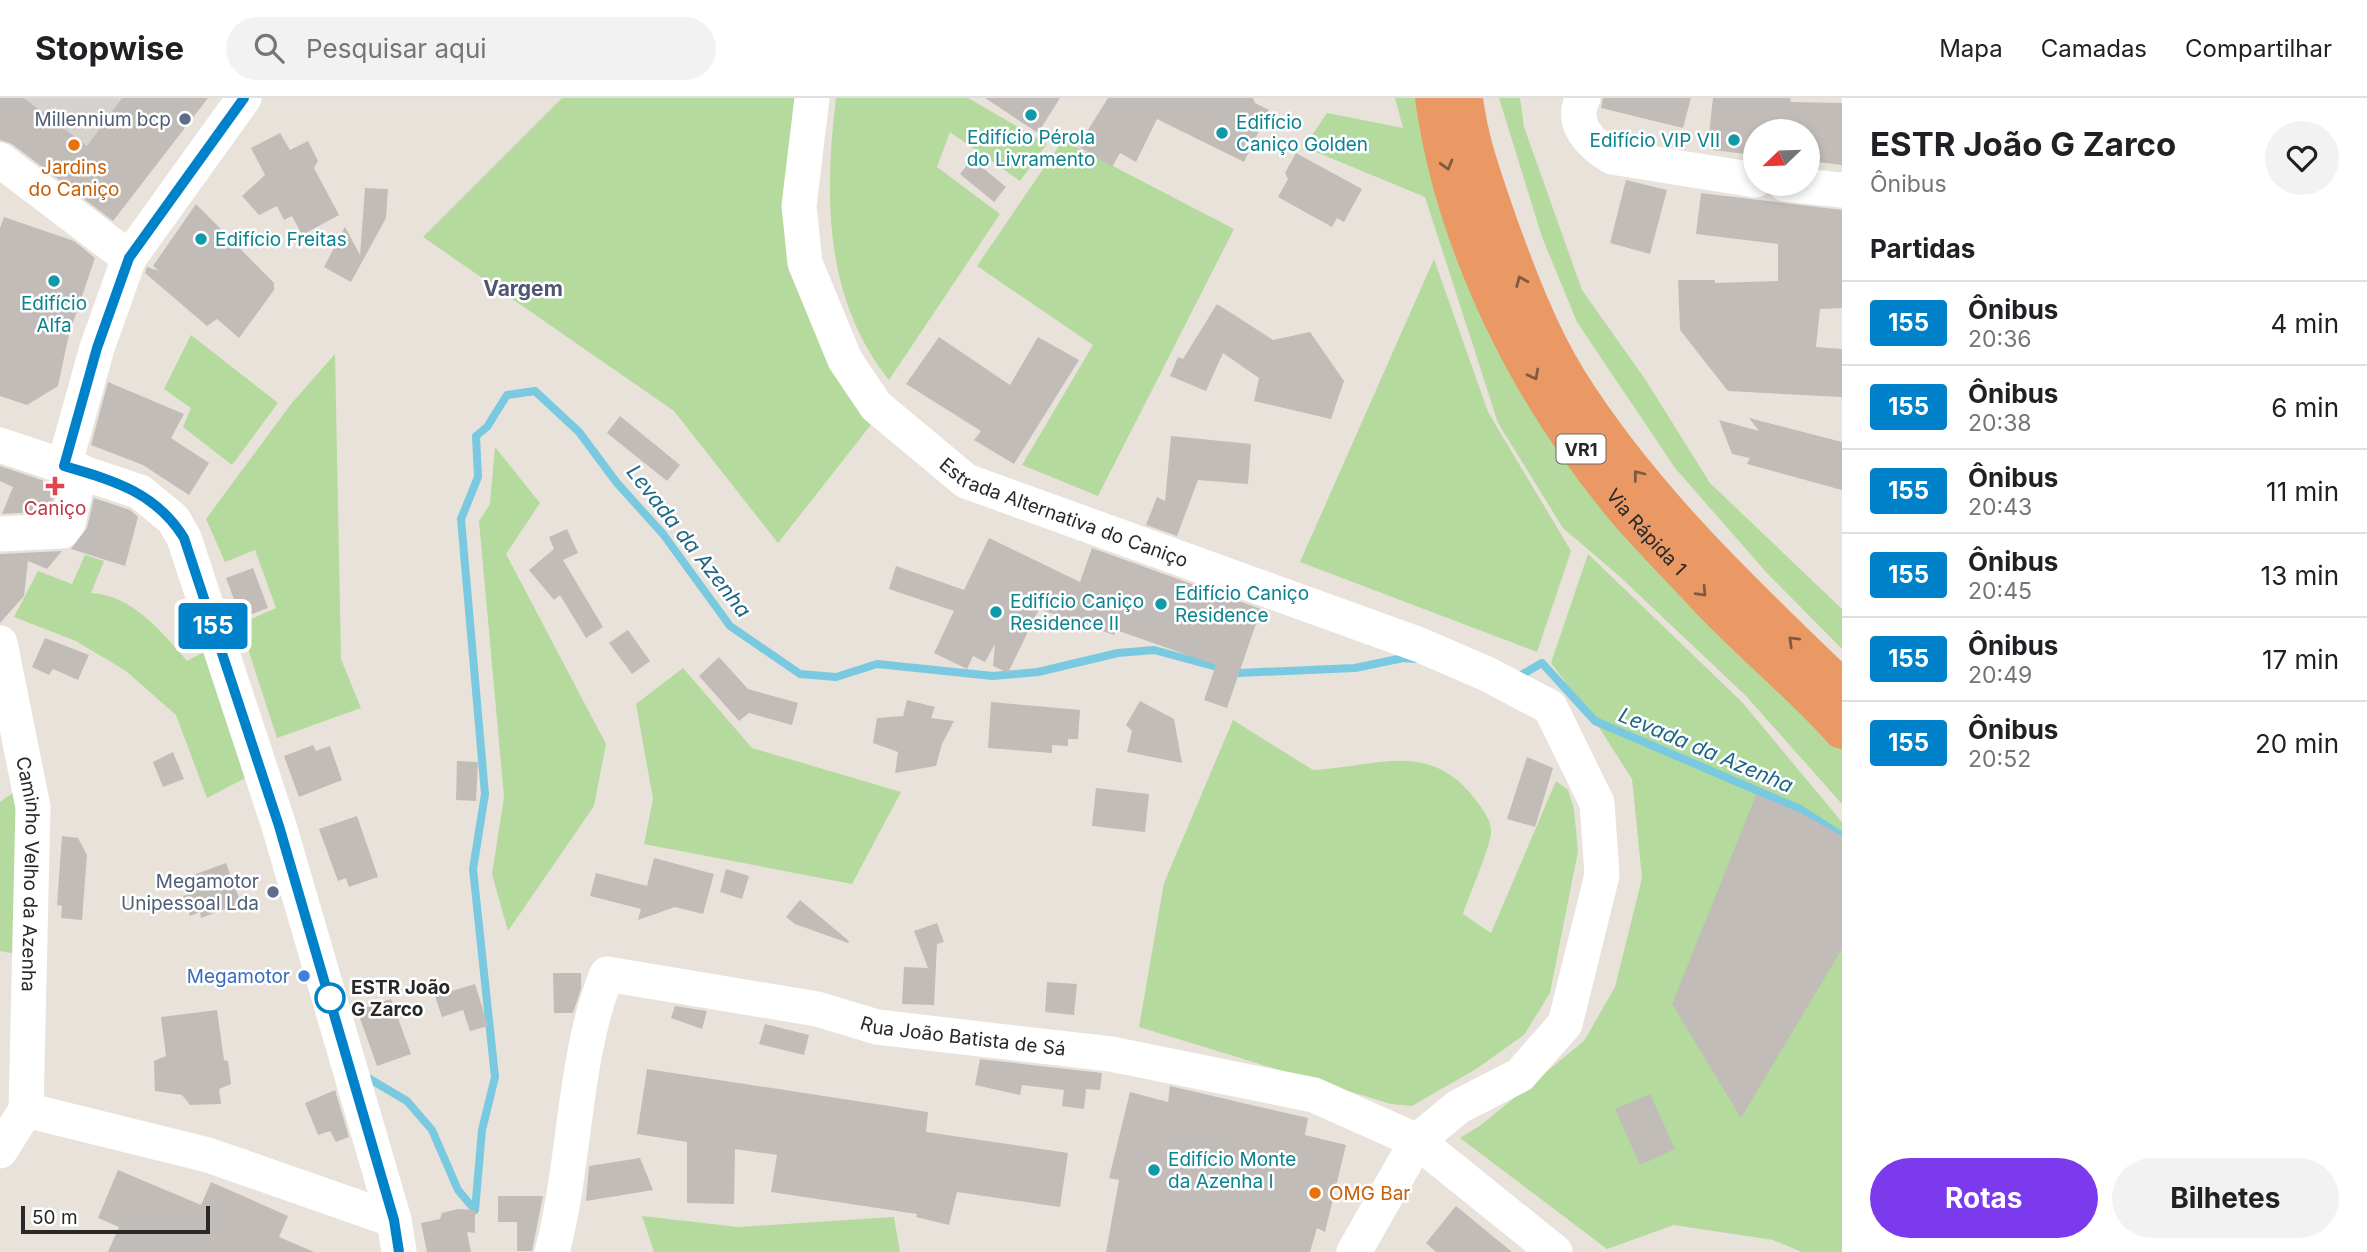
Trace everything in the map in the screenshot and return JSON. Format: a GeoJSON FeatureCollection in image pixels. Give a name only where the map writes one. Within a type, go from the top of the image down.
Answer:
{"type":"FeatureCollection","features":[{"type":"Feature","properties":{"kind":"highway","name":"Via Rápida 1"},"geometry":{"type":"LineString","coordinates":[[1434,98],[1439,135],[1461,214],[1505,322],[1546,398],[1626,510],[1708,599],[1842,730]]}},
{"type":"Feature","properties":{"kind":"highway","name":"Via Rápida 1"},"geometry":{"type":"LineString","coordinates":[[1464,98],[1467,124],[1510,257],[1568,379],[1652,492],[1725,576],[1842,688]]}},
{"type":"Feature","properties":{"kind":"street"},"geometry":{"type":"LineString","coordinates":[[0,534],[62,531],[68,523],[72,468],[97,348],[129,258],[244,98]]}},
{"type":"Feature","properties":{"kind":"street","name":"Estrada Alternativa do Caniço"},"geometry":{"type":"LineString","coordinates":[[812,98],[799,206],[805,263],[845,360],[876,406],[966,481],[1420,645],[1487,674],[1550,707],[1597,803],[1602,875],[1565,1024],[1520,1074],[1458,1108],[1416,1142],[1354,1252]]}},
{"type":"Feature","properties":{"kind":"street"},"geometry":{"type":"LineString","coordinates":[[1583,98],[1580,104],[1580,123],[1586,136],[1595,147],[1612,157],[1743,178]]}},
{"type":"Feature","properties":{"kind":"street"},"geometry":{"type":"LineString","coordinates":[[0,160],[129,258]]}},
{"type":"Feature","properties":{"kind":"street"},"geometry":{"type":"LineString","coordinates":[[1820,188],[1842,190]]}},
{"type":"Feature","properties":{"kind":"street"},"geometry":{"type":"LineString","coordinates":[[0,445],[140,492],[173,519],[184,538],[279,826],[397,1236]]}},
{"type":"Feature","properties":{"kind":"street","name":"Caminho Velho da Azenha"},"geometry":{"type":"LineString","coordinates":[[0,643],[33,807],[26,1110]]}},
{"type":"Feature","properties":{"kind":"street","name":"Rua João Batista de Sá"},"geometry":{"type":"LineString","coordinates":[[552,1252],[564,1206],[592,1009],[607,974],[817,1009],[877,1027],[1111,1055],[1314,1095],[1416,1142],[1555,1252]]}},
{"type":"Feature","properties":{"kind":"street"},"geometry":{"type":"LineString","coordinates":[[0,1150],[26,1110],[208,1155],[397,1236]]}},
{"type":"Feature","properties":{"kind":"green space"},"geometry":{"type":"Polygon","coordinates":[[[562,98],[798,98],[788,230],[877,417],[778,543],[674,411],[423,237],[562,98]]]}},
{"type":"Feature","properties":{"kind":"green space"},"geometry":{"type":"Polygon","coordinates":[[[836,98],[968,98],[1047,144],[1020,181],[950,132],[937,167],[1000,214],[889,380],[868,348],[852,315],[841,281],[834,245],[830,172],[836,98]]]}},
{"type":"Feature","properties":{"kind":"green space"},"geometry":{"type":"Polygon","coordinates":[[[1395,98],[1420,98],[1454,239],[1842,744],[1842,804],[1746,696],[1618,575],[1563,528],[1498,423],[1425,197],[1304,147],[1327,113],[1403,128],[1395,98]]]}},
{"type":"Feature","properties":{"kind":"green space"},"geometry":{"type":"Polygon","coordinates":[[[1499,98],[1520,98],[1524,127],[1582,290],[1645,379],[1710,483],[1842,609],[1842,649],[1766,572],[1675,468],[1577,322],[1542,237],[1499,98]]]}},
{"type":"Feature","properties":{"kind":"green space"},"geometry":{"type":"Polygon","coordinates":[[[1063,140],[1234,229],[1098,496],[1022,465],[1093,345],[977,266],[1063,140]]]}},
{"type":"Feature","properties":{"kind":"green space"},"geometry":{"type":"Polygon","coordinates":[[[1434,259],[1488,412],[1571,551],[1537,652],[1300,562],[1434,259]]]}},
{"type":"Feature","properties":{"kind":"green space"},"geometry":{"type":"Polygon","coordinates":[[[191,335],[278,403],[232,465],[183,427],[191,408],[164,389],[191,335]]]}},
{"type":"Feature","properties":{"kind":"green space"},"geometry":{"type":"Polygon","coordinates":[[[335,354],[341,659],[361,708],[277,738],[240,624],[276,608],[255,550],[225,562],[206,519],[291,404],[335,354]]]}},
{"type":"Feature","properties":{"kind":"green space"},"geometry":{"type":"Polygon","coordinates":[[[495,447],[540,503],[506,554],[606,744],[594,806],[508,931],[492,874],[504,797],[479,521],[490,504],[495,447]]]}},
{"type":"Feature","properties":{"kind":"green space"},"geometry":{"type":"Polygon","coordinates":[[[1588,554],[1742,702],[1842,822],[1842,1252],[1802,1252],[1773,1240],[1674,1225],[1607,1249],[1460,1138],[1481,1125],[1584,1041],[1615,987],[1642,878],[1632,779],[1595,721],[1551,663],[1588,554]]]}},
{"type":"Feature","properties":{"kind":"green space"},"geometry":{"type":"Polygon","coordinates":[[[85,555],[104,561],[91,593],[106,595],[133,607],[156,627],[187,661],[221,643],[259,771],[207,798],[176,715],[126,671],[76,641],[14,617],[38,571],[72,584],[85,555]]]}},
{"type":"Feature","properties":{"kind":"green space"},"geometry":{"type":"Polygon","coordinates":[[[683,668],[752,748],[901,792],[852,884],[644,844],[653,799],[636,704],[683,668]]]}},
{"type":"Feature","properties":{"kind":"green space"},"geometry":{"type":"Polygon","coordinates":[[[1233,720],[1313,770],[1400,761],[1439,769],[1458,780],[1481,806],[1491,828],[1486,851],[1463,914],[1491,933],[1556,781],[1568,790],[1574,809],[1578,851],[1550,993],[1524,1035],[1476,1069],[1412,1106],[1391,1104],[1139,1027],[1164,883],[1233,720]]]}},
{"type":"Feature","properties":{"kind":"green space"},"geometry":{"type":"Polygon","coordinates":[[[28,782],[15,954],[0,951],[0,802],[28,782]]]}},
{"type":"Feature","properties":{"kind":"green space"},"geometry":{"type":"Polygon","coordinates":[[[642,1216],[738,1227],[894,1217],[900,1252],[654,1252],[642,1216]]]}},
{"type":"Feature","properties":{"kind":"shaded area"},"geometry":{"type":"Polygon","coordinates":[[[24,98],[122,98],[87,146],[24,98]]]}},
{"type":"Feature","properties":{"kind":"building"},"geometry":{"type":"Polygon","coordinates":[[[0,98],[24,98],[87,146],[122,98],[208,98],[113,221],[12,144],[0,140],[0,98]]]}},
{"type":"Feature","properties":{"kind":"building","name":"Edifício Pérola do Livramento"},"geometry":{"type":"Polygon","coordinates":[[[985,98],[1060,98],[1038,133],[985,98]]]}},
{"type":"Feature","properties":{"kind":"building","name":"Edifício Caniço Golden"},"geometry":{"type":"Polygon","coordinates":[[[1108,98],[1253,98],[1255,103],[1269,110],[1244,162],[1157,119],[1136,162],[1120,153],[1112,167],[1078,146],[1108,98]]]}},
{"type":"Feature","properties":{"kind":"building"},"geometry":{"type":"Polygon","coordinates":[[[1603,98],[1691,98],[1683,128],[1601,108],[1603,98]]]}},
{"type":"Feature","properties":{"kind":"building","name":"Edifício VIP VII"},"geometry":{"type":"Polygon","coordinates":[[[1713,98],[1790,98],[1791,102],[1842,103],[1842,165],[1820,162],[1820,119],[1743,119],[1743,154],[1712,150],[1713,135],[1709,134],[1713,98]]]}},
{"type":"Feature","properties":{"kind":"building"},"geometry":{"type":"Polygon","coordinates":[[[280,133],[290,150],[308,141],[318,161],[314,168],[339,215],[302,235],[292,216],[284,220],[277,206],[259,215],[242,196],[265,175],[251,148],[280,133]]]}},
{"type":"Feature","properties":{"kind":"building"},"geometry":{"type":"Polygon","coordinates":[[[1296,153],[1362,189],[1344,222],[1337,218],[1332,227],[1278,197],[1288,179],[1285,173],[1296,153]]]}},
{"type":"Feature","properties":{"kind":"building"},"geometry":{"type":"Polygon","coordinates":[[[972,159],[1006,187],[994,202],[960,174],[972,159]]]}},
{"type":"Feature","properties":{"kind":"building"},"geometry":{"type":"Polygon","coordinates":[[[1626,180],[1667,190],[1650,254],[1610,243],[1626,180]]]}},
{"type":"Feature","properties":{"kind":"building"},"geometry":{"type":"Polygon","coordinates":[[[365,188],[388,189],[386,218],[351,282],[324,267],[345,227],[360,255],[365,188]]]}},
{"type":"Feature","properties":{"kind":"building"},"geometry":{"type":"Polygon","coordinates":[[[1701,193],[1842,210],[1842,308],[1820,309],[1816,347],[1842,349],[1842,397],[1728,391],[1680,330],[1678,280],[1715,280],[1715,283],[1778,281],[1778,244],[1696,234],[1701,193]]]}},
{"type":"Feature","properties":{"kind":"building","name":"Edifício Freitas"},"geometry":{"type":"Polygon","coordinates":[[[196,204],[274,283],[274,290],[239,338],[217,319],[207,326],[145,273],[147,267],[159,271],[153,266],[196,204]]]}},
{"type":"Feature","properties":{"kind":"building"},"geometry":{"type":"Polygon","coordinates":[[[4,217],[74,241],[95,258],[69,334],[58,386],[27,405],[0,396],[0,228],[4,217]]]}},
{"type":"Feature","properties":{"kind":"building"},"geometry":{"type":"Polygon","coordinates":[[[1217,304],[1273,340],[1310,332],[1344,381],[1331,419],[1254,401],[1259,378],[1223,353],[1206,391],[1170,376],[1178,357],[1183,359],[1217,304]]]}},
{"type":"Feature","properties":{"kind":"building"},"geometry":{"type":"Polygon","coordinates":[[[939,337],[1010,385],[1038,337],[1079,360],[1014,464],[974,440],[981,431],[906,384],[939,337]]]}},
{"type":"Feature","properties":{"kind":"building"},"geometry":{"type":"Polygon","coordinates":[[[108,382],[184,414],[171,438],[209,463],[189,495],[143,465],[91,445],[108,382]]]}},
{"type":"Feature","properties":{"kind":"building"},"geometry":{"type":"Polygon","coordinates":[[[620,416],[680,465],[667,481],[607,433],[620,416]]]}},
{"type":"Feature","properties":{"kind":"building"},"geometry":{"type":"Polygon","coordinates":[[[1749,418],[1842,442],[1842,490],[1747,464],[1750,458],[1732,454],[1719,420],[1759,431],[1749,418]]]}},
{"type":"Feature","properties":{"kind":"building"},"geometry":{"type":"Polygon","coordinates":[[[1171,436],[1251,444],[1248,484],[1198,480],[1177,536],[1146,525],[1157,497],[1165,501],[1171,436]]]}},
{"type":"Feature","properties":{"kind":"building"},"geometry":{"type":"Polygon","coordinates":[[[0,466],[56,485],[50,511],[2,514],[13,487],[0,481],[0,466]]]}},
{"type":"Feature","properties":{"kind":"building"},"geometry":{"type":"Polygon","coordinates":[[[94,498],[130,510],[138,517],[125,566],[71,549],[87,528],[94,498]]]}},
{"type":"Feature","properties":{"kind":"building"},"geometry":{"type":"Polygon","coordinates":[[[567,529],[578,553],[563,560],[603,627],[586,638],[560,595],[554,600],[529,570],[554,549],[549,537],[567,529]]]}},
{"type":"Feature","properties":{"kind":"building"},"geometry":{"type":"Polygon","coordinates":[[[989,538],[1080,582],[1092,548],[1261,609],[1227,708],[1204,700],[1216,665],[1116,630],[1114,635],[1039,609],[1008,673],[993,666],[995,644],[985,662],[973,656],[967,669],[934,653],[954,611],[889,589],[896,566],[964,590],[989,538]]]}},
{"type":"Feature","properties":{"kind":"building"},"geometry":{"type":"Polygon","coordinates":[[[62,551],[47,569],[28,561],[24,596],[0,623],[0,554],[62,551]]]}},
{"type":"Feature","properties":{"kind":"building"},"geometry":{"type":"Polygon","coordinates":[[[253,568],[268,608],[241,618],[226,578],[253,568]]]}},
{"type":"Feature","properties":{"kind":"building"},"geometry":{"type":"Polygon","coordinates":[[[628,630],[650,661],[632,674],[609,643],[628,630]]]}},
{"type":"Feature","properties":{"kind":"building"},"geometry":{"type":"Polygon","coordinates":[[[45,638],[89,655],[78,680],[53,669],[49,675],[32,667],[45,638]]]}},
{"type":"Feature","properties":{"kind":"building"},"geometry":{"type":"Polygon","coordinates":[[[719,657],[748,689],[798,703],[792,725],[749,713],[739,721],[699,676],[719,657]]]}},
{"type":"Feature","properties":{"kind":"building"},"geometry":{"type":"Polygon","coordinates":[[[907,700],[935,707],[931,718],[954,721],[942,744],[936,766],[895,773],[898,752],[873,743],[877,718],[903,716],[907,700]]]}},
{"type":"Feature","properties":{"kind":"building"},"geometry":{"type":"Polygon","coordinates":[[[1140,701],[1174,719],[1182,763],[1127,752],[1132,731],[1126,725],[1140,701]]]}},
{"type":"Feature","properties":{"kind":"building"},"geometry":{"type":"Polygon","coordinates":[[[991,702],[1080,710],[1078,739],[1068,739],[1068,746],[1052,745],[1052,753],[988,748],[991,702]]]}},
{"type":"Feature","properties":{"kind":"building"},"geometry":{"type":"Polygon","coordinates":[[[313,745],[316,751],[330,746],[342,780],[299,797],[284,756],[313,745]]]}},
{"type":"Feature","properties":{"kind":"building"},"geometry":{"type":"Polygon","coordinates":[[[173,752],[184,779],[163,787],[153,762],[173,752]]]}},
{"type":"Feature","properties":{"kind":"building"},"geometry":{"type":"Polygon","coordinates":[[[1527,757],[1553,768],[1535,827],[1507,819],[1527,757]]]}},
{"type":"Feature","properties":{"kind":"building"},"geometry":{"type":"Polygon","coordinates":[[[457,761],[478,762],[476,801],[456,800],[457,761]]]}},
{"type":"Feature","properties":{"kind":"building"},"geometry":{"type":"Polygon","coordinates":[[[1096,788],[1149,794],[1145,832],[1092,826],[1096,788]]]}},
{"type":"Feature","properties":{"kind":"building"},"geometry":{"type":"Polygon","coordinates":[[[1756,795],[1799,812],[1842,836],[1842,949],[1741,1118],[1672,1004],[1756,795]]]}},
{"type":"Feature","properties":{"kind":"building"},"geometry":{"type":"Polygon","coordinates":[[[357,816],[378,877],[349,887],[346,878],[338,881],[319,829],[357,816]]]}},
{"type":"Feature","properties":{"kind":"building"},"geometry":{"type":"Polygon","coordinates":[[[62,836],[78,838],[87,855],[82,920],[61,918],[62,906],[57,905],[62,836]]]}},
{"type":"Feature","properties":{"kind":"building"},"geometry":{"type":"Polygon","coordinates":[[[654,858],[714,874],[703,914],[675,907],[638,920],[641,909],[590,896],[596,873],[647,886],[654,858]]]}},
{"type":"Feature","properties":{"kind":"building"},"geometry":{"type":"Polygon","coordinates":[[[226,863],[241,903],[201,918],[200,912],[190,916],[183,896],[193,893],[188,877],[226,863]]]}},
{"type":"Feature","properties":{"kind":"building"},"geometry":{"type":"Polygon","coordinates":[[[726,869],[749,876],[742,899],[720,892],[726,869]]]}},
{"type":"Feature","properties":{"kind":"building"},"geometry":{"type":"Polygon","coordinates":[[[800,900],[849,941],[848,943],[795,924],[786,917],[800,900]]]}},
{"type":"Feature","properties":{"kind":"building"},"geometry":{"type":"Polygon","coordinates":[[[937,923],[944,942],[937,944],[934,1005],[902,1004],[904,967],[928,968],[914,931],[937,923]]]}},
{"type":"Feature","properties":{"kind":"building"},"geometry":{"type":"Polygon","coordinates":[[[553,973],[581,973],[581,989],[573,1013],[554,1013],[553,973]]]}},
{"type":"Feature","properties":{"kind":"building"},"geometry":{"type":"Polygon","coordinates":[[[1047,982],[1077,984],[1074,1015],[1045,1012],[1047,982]]]}},
{"type":"Feature","properties":{"kind":"building"},"geometry":{"type":"Polygon","coordinates":[[[475,984],[488,1026],[470,1031],[463,1010],[442,1017],[435,996],[475,984]]]}},
{"type":"Feature","properties":{"kind":"building"},"geometry":{"type":"Polygon","coordinates":[[[391,999],[411,1054],[377,1066],[357,1010],[391,999]]]}},
{"type":"Feature","properties":{"kind":"building"},"geometry":{"type":"Polygon","coordinates":[[[675,1006],[707,1011],[702,1029],[671,1018],[675,1006]]]}},
{"type":"Feature","properties":{"kind":"building"},"geometry":{"type":"Polygon","coordinates":[[[217,1010],[224,1060],[228,1061],[231,1084],[219,1089],[221,1104],[190,1105],[182,1095],[155,1091],[154,1061],[166,1056],[161,1017],[217,1010]]]}},
{"type":"Feature","properties":{"kind":"building"},"geometry":{"type":"Polygon","coordinates":[[[765,1024],[809,1035],[804,1055],[759,1044],[765,1024]]]}},
{"type":"Feature","properties":{"kind":"building"},"geometry":{"type":"Polygon","coordinates":[[[980,1059],[1102,1073],[1100,1090],[1086,1089],[1084,1109],[1062,1106],[1064,1090],[1022,1085],[1020,1095],[975,1085],[980,1059]]]}},
{"type":"Feature","properties":{"kind":"building"},"geometry":{"type":"Polygon","coordinates":[[[647,1069],[928,1112],[926,1132],[1068,1153],[1060,1207],[957,1192],[949,1225],[916,1217],[917,1214],[771,1192],[777,1155],[735,1149],[734,1204],[687,1203],[687,1142],[637,1134],[647,1069]]]}},
{"type":"Feature","properties":{"kind":"building","name":"Edifício Monte da Azenha I"},"geometry":{"type":"Polygon","coordinates":[[[1170,1086],[1308,1118],[1305,1135],[1346,1145],[1325,1232],[1317,1228],[1310,1252],[1106,1252],[1119,1180],[1109,1178],[1130,1092],[1168,1102],[1170,1086]]]}},
{"type":"Feature","properties":{"kind":"building"},"geometry":{"type":"Polygon","coordinates":[[[335,1090],[349,1137],[336,1142],[330,1131],[318,1135],[305,1103],[335,1090]]]}},
{"type":"Feature","properties":{"kind":"building"},"geometry":{"type":"Polygon","coordinates":[[[1650,1094],[1675,1149],[1640,1165],[1615,1109],[1650,1094]]]}},
{"type":"Feature","properties":{"kind":"building"},"geometry":{"type":"Polygon","coordinates":[[[640,1158],[653,1190],[586,1201],[589,1166],[640,1158]]]}},
{"type":"Feature","properties":{"kind":"building"},"geometry":{"type":"Polygon","coordinates":[[[118,1170],[201,1205],[211,1182],[288,1216],[279,1237],[314,1252],[108,1252],[119,1227],[98,1218],[118,1170]]]}},
{"type":"Feature","properties":{"kind":"building"},"geometry":{"type":"Polygon","coordinates":[[[498,1196],[543,1196],[532,1251],[517,1251],[517,1222],[498,1222],[498,1196]]]}},
{"type":"Feature","properties":{"kind":"building"},"geometry":{"type":"Polygon","coordinates":[[[1456,1206],[1512,1252],[1436,1252],[1426,1243],[1456,1206]]]}},
{"type":"Feature","properties":{"kind":"building"},"geometry":{"type":"Polygon","coordinates":[[[458,1209],[475,1210],[475,1233],[467,1232],[471,1252],[427,1252],[421,1223],[440,1219],[442,1213],[458,1209]]]}},
{"type":"Feature","properties":{"kind":"waterway","name":"Levada da Azenha"},"geometry":{"type":"LineString","coordinates":[[368,1078],[407,1101],[432,1130],[458,1190],[475,1210],[482,1130],[495,1077],[473,869],[485,794],[461,519],[478,477],[476,436],[487,427],[507,395],[535,391],[579,432],[617,483],[663,534],[730,626],[800,674],[836,677],[877,664],[993,676],[1038,672],[1118,653],[1154,650],[1239,673],[1355,668],[1403,658],[1416,659]]}},
{"type":"Feature","properties":{"kind":"waterway","name":"Levada da Azenha"},"geometry":{"type":"LineString","coordinates":[[1516,678],[1542,663],[1595,721],[1800,809],[1842,836]]}},
{"type":"Feature","properties":{"kind":"bus line","name":"155"},"geometry":{"type":"LineString","coordinates":[[244,98],[129,258],[97,348],[64,466],[140,492],[173,519],[184,538],[279,826],[394,1220],[399,1252]]}},
{"type":"Feature","properties":{"kind":"place","name":"Edifício Pérola do Livramento"},"geometry":{"type":"Point","coordinates":[1031,115]}},
{"type":"Feature","properties":{"kind":"place","name":"Millennium bcp"},"geometry":{"type":"Point","coordinates":[185,119]}},
{"type":"Feature","properties":{"kind":"place","name":"Edifício Caniço Golden"},"geometry":{"type":"Point","coordinates":[1222,133]}},
{"type":"Feature","properties":{"kind":"place","name":"Edifício VIP VII"},"geometry":{"type":"Point","coordinates":[1734,140]}},
{"type":"Feature","properties":{"kind":"place","name":"Jardins do Caniço"},"geometry":{"type":"Point","coordinates":[74,145]}},
{"type":"Feature","properties":{"kind":"place","name":"Edifício Freitas"},"geometry":{"type":"Point","coordinates":[201,239]}},
{"type":"Feature","properties":{"kind":"place","name":"Edifício Alfa"},"geometry":{"type":"Point","coordinates":[54,281]}},
{"type":"Feature","properties":{"kind":"place","name":"Caniço"},"geometry":{"type":"Point","coordinates":[55,486]}},
{"type":"Feature","properties":{"kind":"place","name":"Edifício Caniço Residence"},"geometry":{"type":"Point","coordinates":[1161,604]}},
{"type":"Feature","properties":{"kind":"place","name":"Edifício Caniço Residence II"},"geometry":{"type":"Point","coordinates":[996,612]}},
{"type":"Feature","properties":{"kind":"place","name":"Megamotor Unipessoal Lda"},"geometry":{"type":"Point","coordinates":[273,892]}},
{"type":"Feature","properties":{"kind":"place","name":"Megamotor"},"geometry":{"type":"Point","coordinates":[304,976]}},
{"type":"Feature","properties":{"kind":"place","name":"ESTR João G Zarco"},"geometry":{"type":"Point","coordinates":[330,998]}},
{"type":"Feature","properties":{"kind":"place","name":"Edifício Monte da Azenha I"},"geometry":{"type":"Point","coordinates":[1154,1170]}},
{"type":"Feature","properties":{"kind":"place","name":"OMG Bar"},"geometry":{"type":"Point","coordinates":[1315,1193]}},
{"type":"Feature","properties":{"kind":"district","name":"Vargem"},"geometry":{"type":"Point","coordinates":[523,288]}}]}
